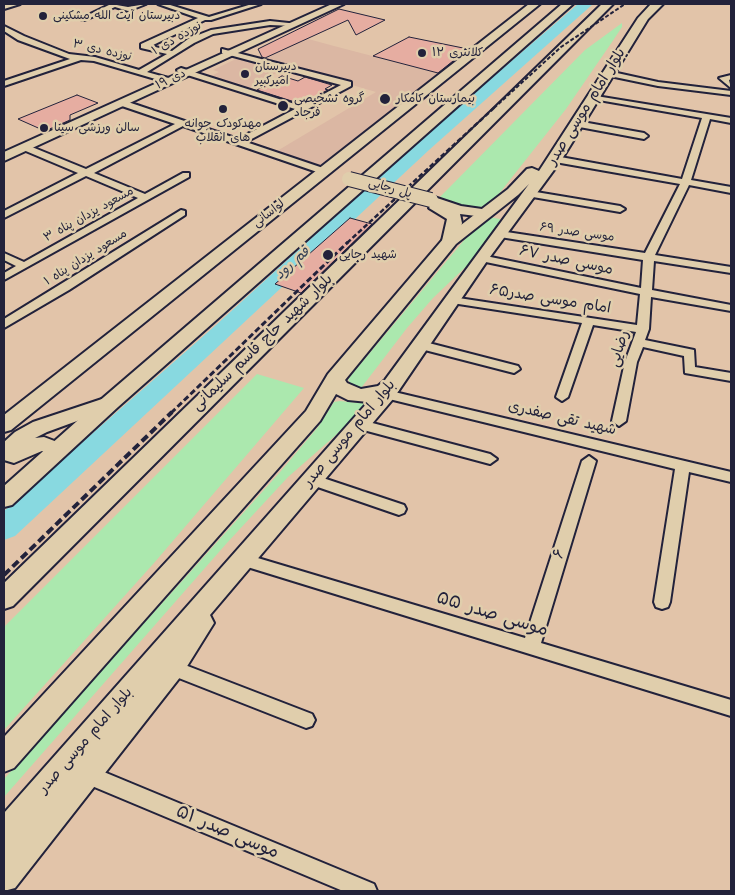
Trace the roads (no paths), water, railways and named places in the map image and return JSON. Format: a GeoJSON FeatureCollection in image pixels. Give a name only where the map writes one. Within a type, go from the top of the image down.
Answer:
{"type":"FeatureCollection","features":[{"type":"Feature","properties":{"kind":"main road","name":"۱۹ دی"},"geometry":{"type":"LineString","coordinates":[[4,157],[330,4]]}},
{"type":"Feature","properties":{"kind":"main road","name":"۱۹ دی"},"geometry":{"type":"LineString","coordinates":[[290,24],[339,4]]}},
{"type":"Feature","properties":{"kind":"main road","name":"لواسانی"},"geometry":{"type":"LineString","coordinates":[[4,425],[336,175],[536,4]]}},
{"type":"Feature","properties":{"kind":"main road"},"geometry":{"type":"LineString","coordinates":[[4,499],[111,402],[568,4]]}},
{"type":"Feature","properties":{"kind":"main road","name":"بلوار شهید حاج قاسم سلیمانی"},"geometry":{"type":"LineString","coordinates":[[4,598],[479,134],[608,4]]}},
{"type":"Feature","properties":{"kind":"main road","name":"بلوار امام موسی صدر"},"geometry":{"type":"LineString","coordinates":[[4,758],[313,416],[335,378],[450,241],[513,192],[529,176],[634,16],[648,4]]}},
{"type":"Feature","properties":{"kind":"main road","name":"بلوار امام موسی صدر"},"geometry":{"type":"LineString","coordinates":[[4,836],[241,559],[314,480],[390,389],[481,258],[506,228],[555,159],[643,18],[649,10],[658,4]]}},
{"type":"Feature","properties":{"kind":"main road","name":"۱۹ دی"},"geometry":{"type":"LineString","coordinates":[[4,151],[118,102]]}},
{"type":"Feature","properties":{"kind":"main road","name":"پل رجایی"},"geometry":{"type":"LineString","coordinates":[[336,175],[429,203]]}},
{"type":"Feature","properties":{"kind":"main road"},"geometry":{"type":"LineString","coordinates":[[429,203],[459,210],[502,214],[506,228]]}},
{"type":"Feature","properties":{"kind":"main road"},"geometry":{"type":"LineString","coordinates":[[429,203],[454,217],[455,223],[450,241]]}},
{"type":"Feature","properties":{"kind":"main road"},"geometry":{"type":"LineString","coordinates":[[335,378],[339,387],[348,393],[360,396],[374,395],[390,389]]}},
{"type":"Feature","properties":{"kind":"main road"},"geometry":{"type":"LineString","coordinates":[[4,453],[22,437],[40,427],[111,402]]}},
{"type":"Feature","properties":{"kind":"main road"},"geometry":{"type":"LineString","coordinates":[[4,461],[32,446],[44,444],[58,450]]}},
{"type":"Feature","properties":{"kind":"main road"},"geometry":{"type":"LineString","coordinates":[[4,877],[172,668],[241,559]]}},
{"type":"Feature","properties":{"kind":"street"},"geometry":{"type":"LineString","coordinates":[[4,7],[17,4]]}},
{"type":"Feature","properties":{"kind":"street"},"geometry":{"type":"LineString","coordinates":[[83,19],[114,5],[128,9],[143,4]]}},
{"type":"Feature","properties":{"kind":"street"},"geometry":{"type":"LineString","coordinates":[[161,4],[207,18]]}},
{"type":"Feature","properties":{"kind":"street"},"geometry":{"type":"LineString","coordinates":[[172,53],[144,46],[207,18],[258,4]]}},
{"type":"Feature","properties":{"kind":"street"},"geometry":{"type":"LineString","coordinates":[[4,16],[16,12]]}},
{"type":"Feature","properties":{"kind":"street","name":"نوزده دی ۱"},"geometry":{"type":"LineString","coordinates":[[140,72],[211,32],[262,24],[290,24]]}},
{"type":"Feature","properties":{"kind":"street","name":"نوزده دی ۳"},"geometry":{"type":"LineString","coordinates":[[5,30],[21,38],[79,58],[95,59],[166,80]]}},
{"type":"Feature","properties":{"kind":"street"},"geometry":{"type":"LineString","coordinates":[[229,52],[348,84],[240,142]]}},
{"type":"Feature","properties":{"kind":"street"},"geometry":{"type":"LineString","coordinates":[[4,84],[79,58]]}},
{"type":"Feature","properties":{"kind":"street"},"geometry":{"type":"LineString","coordinates":[[185,71],[303,109]]}},
{"type":"Feature","properties":{"kind":"street"},"geometry":{"type":"LineString","coordinates":[[608,73],[658,84],[731,93]]}},
{"type":"Feature","properties":{"kind":"street"},"geometry":{"type":"LineString","coordinates":[[731,77],[722,78],[731,86]]}},
{"type":"Feature","properties":{"kind":"street"},"geometry":{"type":"LineString","coordinates":[[593,96],[731,120]]}},
{"type":"Feature","properties":{"kind":"street"},"geometry":{"type":"LineString","coordinates":[[118,102],[336,175]]}},
{"type":"Feature","properties":{"kind":"street"},"geometry":{"type":"LineString","coordinates":[[649,256],[686,182],[707,116]]}},
{"type":"Feature","properties":{"kind":"street"},"geometry":{"type":"LineString","coordinates":[[4,215],[183,123]]}},
{"type":"Feature","properties":{"kind":"street"},"geometry":{"type":"LineString","coordinates":[[577,124],[644,136]]}},
{"type":"Feature","properties":{"kind":"street"},"geometry":{"type":"LineString","coordinates":[[24,147],[84,174],[146,198]]}},
{"type":"Feature","properties":{"kind":"street"},"geometry":{"type":"LineString","coordinates":[[555,159],[731,190]]}},
{"type":"Feature","properties":{"kind":"street","name":"۳ مسعود یزدان پناه"},"geometry":{"type":"LineString","coordinates":[[4,277],[186,175]]}},
{"type":"Feature","properties":{"kind":"street"},"geometry":{"type":"LineString","coordinates":[[530,194],[620,208]]}},
{"type":"Feature","properties":{"kind":"street","name":"۱ مسعود یزدان پناه"},"geometry":{"type":"LineString","coordinates":[[4,324],[65,288],[181,213]]}},
{"type":"Feature","properties":{"kind":"street","name":"موسی صدر ۶۹"},"geometry":{"type":"LineString","coordinates":[[506,228],[649,256],[731,269]]}},
{"type":"Feature","properties":{"kind":"street"},"geometry":{"type":"LineString","coordinates":[[4,256],[24,266]]}},
{"type":"Feature","properties":{"kind":"street","name":"رضایی"},"geometry":{"type":"LineString","coordinates":[[619,421],[631,362],[643,329],[649,256]]}},
{"type":"Feature","properties":{"kind":"street","name":"موسی صدر ۶۷"},"geometry":{"type":"LineString","coordinates":[[481,258],[731,308]]}},
{"type":"Feature","properties":{"kind":"street","name":"امام موسی صدر۶۵"},"geometry":{"type":"LineString","coordinates":[[452,300],[643,329]]}},
{"type":"Feature","properties":{"kind":"street"},"geometry":{"type":"LineString","coordinates":[[562,397],[589,321]]}},
{"type":"Feature","properties":{"kind":"street"},"geometry":{"type":"LineString","coordinates":[[638,342],[690,353],[689,370],[731,377]]}},
{"type":"Feature","properties":{"kind":"street"},"geometry":{"type":"LineString","coordinates":[[421,345],[514,368]]}},
{"type":"Feature","properties":{"kind":"street","name":"شهید تقی صفدری"},"geometry":{"type":"LineString","coordinates":[[390,389],[731,477]]}},
{"type":"Feature","properties":{"kind":"street"},"geometry":{"type":"LineString","coordinates":[[361,425],[490,459]]}},
{"type":"Feature","properties":{"kind":"street","name":"۶"},"geometry":{"type":"LineString","coordinates":[[531,648],[589,461]]}},
{"type":"Feature","properties":{"kind":"street"},"geometry":{"type":"LineString","coordinates":[[662,602],[683,465]]}},
{"type":"Feature","properties":{"kind":"street"},"geometry":{"type":"LineString","coordinates":[[314,480],[399,509]]}},
{"type":"Feature","properties":{"kind":"street","name":"موسی صدر ۵۵"},"geometry":{"type":"LineString","coordinates":[[241,559],[731,708]]}},
{"type":"Feature","properties":{"kind":"street"},"geometry":{"type":"LineString","coordinates":[[172,668],[306,720]]}},
{"type":"Feature","properties":{"kind":"street","name":"موسی صدر ۵۱"},"geometry":{"type":"LineString","coordinates":[[87,774],[367,891]]}},
{"type":"Feature","properties":{"kind":"waterway","name":"قم رود"},"geometry":{"type":"LineString","coordinates":[[4,528],[224,330],[423,146],[586,4]]}},
{"type":"Feature","properties":{"kind":"railway"},"geometry":{"type":"LineString","coordinates":[[494,108],[561,47],[625,4]]}},
{"type":"Feature","properties":{"kind":"railway"},"geometry":{"type":"LineString","coordinates":[[347,243],[495,107]]}},
{"type":"Feature","properties":{"kind":"railway"},"geometry":{"type":"LineString","coordinates":[[171,413],[348,242]]}},
{"type":"Feature","properties":{"kind":"railway"},"geometry":{"type":"LineString","coordinates":[[4,575],[172,412]]}},
{"type":"Feature","properties":{"kind":"place","name":"دبیرستان آیت الله مشکینی"},"geometry":{"type":"Point","coordinates":[43,16]}},
{"type":"Feature","properties":{"kind":"place","name":"کلانتری ۱۲"},"geometry":{"type":"Point","coordinates":[422,53]}},
{"type":"Feature","properties":{"kind":"place","name":"دبیرستان امیرکبیر"},"geometry":{"type":"Point","coordinates":[245,74]}},
{"type":"Feature","properties":{"kind":"place","name":"بیمارستان کامکار"},"geometry":{"type":"Point","coordinates":[385,99]}},
{"type":"Feature","properties":{"kind":"place","name":"گروه تشخیصی فرجاد"},"geometry":{"type":"Point","coordinates":[283,106]}},
{"type":"Feature","properties":{"kind":"place","name":"مهدکودک جوانه های انقلاب"},"geometry":{"type":"Point","coordinates":[223,109]}},
{"type":"Feature","properties":{"kind":"place","name":"سالن ورزشی سینا"},"geometry":{"type":"Point","coordinates":[44,128]}},
{"type":"Feature","properties":{"kind":"place","name":"شهید رجایی"},"geometry":{"type":"Point","coordinates":[328,255]}}]}
